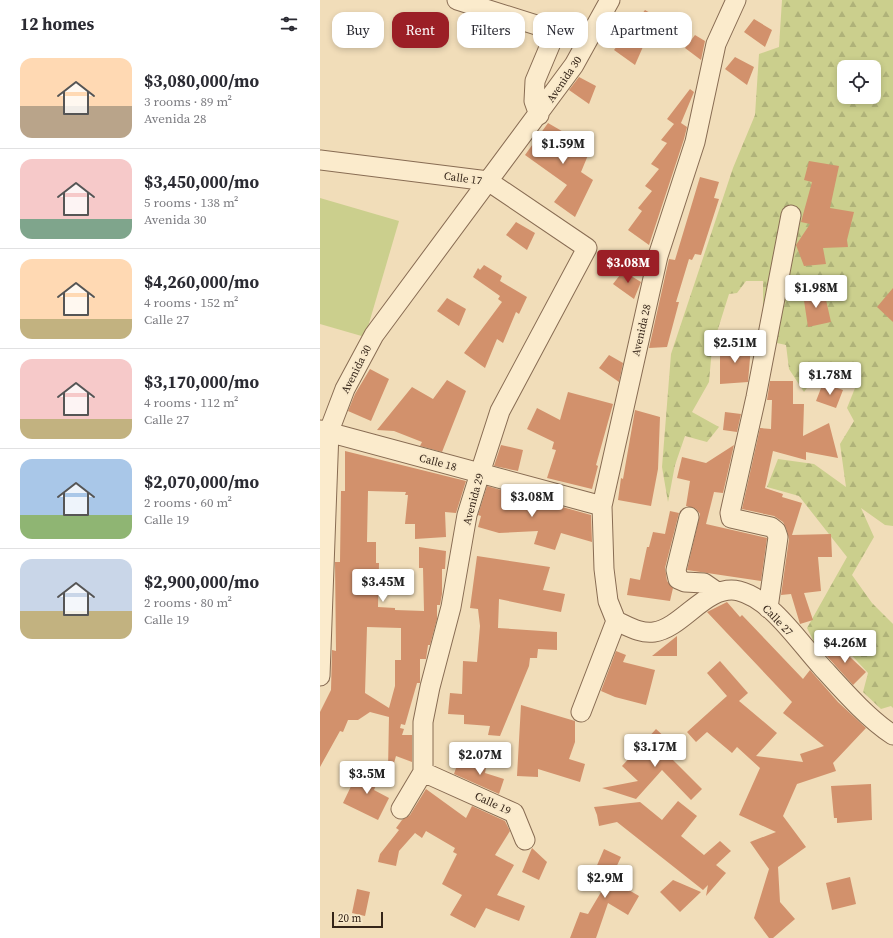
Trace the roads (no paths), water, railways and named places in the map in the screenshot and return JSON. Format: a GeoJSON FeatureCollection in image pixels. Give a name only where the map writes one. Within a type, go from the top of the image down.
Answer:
{"type":"FeatureCollection","features":[{"type":"Feature","properties":{"kind":"street"},"geometry":{"type":"LineString","coordinates":[[457,0],[533,24]]}},
{"type":"Feature","properties":{"kind":"street","name":"Avenida 30"},"geometry":{"type":"LineString","coordinates":[[588,38],[610,0]]}},
{"type":"Feature","properties":{"kind":"street","name":"Avenida 28"},"geometry":{"type":"LineString","coordinates":[[616,621],[608,601],[604,569],[602,506],[658,256],[696,142],[716,44],[736,0]]}},
{"type":"Feature","properties":{"kind":"street","name":"Avenida 30"},"geometry":{"type":"LineString","coordinates":[[539,114],[534,101],[535,81],[549,48]]}},
{"type":"Feature","properties":{"kind":"street","name":"Avenida 30"},"geometry":{"type":"LineString","coordinates":[[320,676],[325,431],[345,388],[374,335],[539,114],[574,65],[583,48]]}},
{"type":"Feature","properties":{"kind":"street","name":"Calle 17"},"geometry":{"type":"LineString","coordinates":[[320,160],[488,182],[587,248]]}},
{"type":"Feature","properties":{"kind":"street"},"geometry":{"type":"LineString","coordinates":[[768,608],[778,537],[776,531],[771,528],[731,518],[730,513],[756,397],[791,215]]}},
{"type":"Feature","properties":{"kind":"street","name":"Avenida 29"},"geometry":{"type":"LineString","coordinates":[[423,772],[423,722],[430,687],[451,607],[467,515],[480,473],[500,411],[587,248]]}},
{"type":"Feature","properties":{"kind":"street","name":"Calle 18"},"geometry":{"type":"LineString","coordinates":[[325,431],[602,506]]}},
{"type":"Feature","properties":{"kind":"street"},"geometry":{"type":"LineString","coordinates":[[581,712],[616,621],[634,630],[654,632],[674,623],[717,592],[704,583],[685,582],[678,579],[676,570],[689,517]]}},
{"type":"Feature","properties":{"kind":"street","name":"Calle 27"},"geometry":{"type":"LineString","coordinates":[[717,592],[738,591],[754,597],[768,608],[822,668],[881,727],[893,735]]}},
{"type":"Feature","properties":{"kind":"street"},"geometry":{"type":"LineString","coordinates":[[401,809],[423,772]]}},
{"type":"Feature","properties":{"kind":"street","name":"Calle 19"},"geometry":{"type":"LineString","coordinates":[[423,772],[514,813],[525,840]]}}]}
